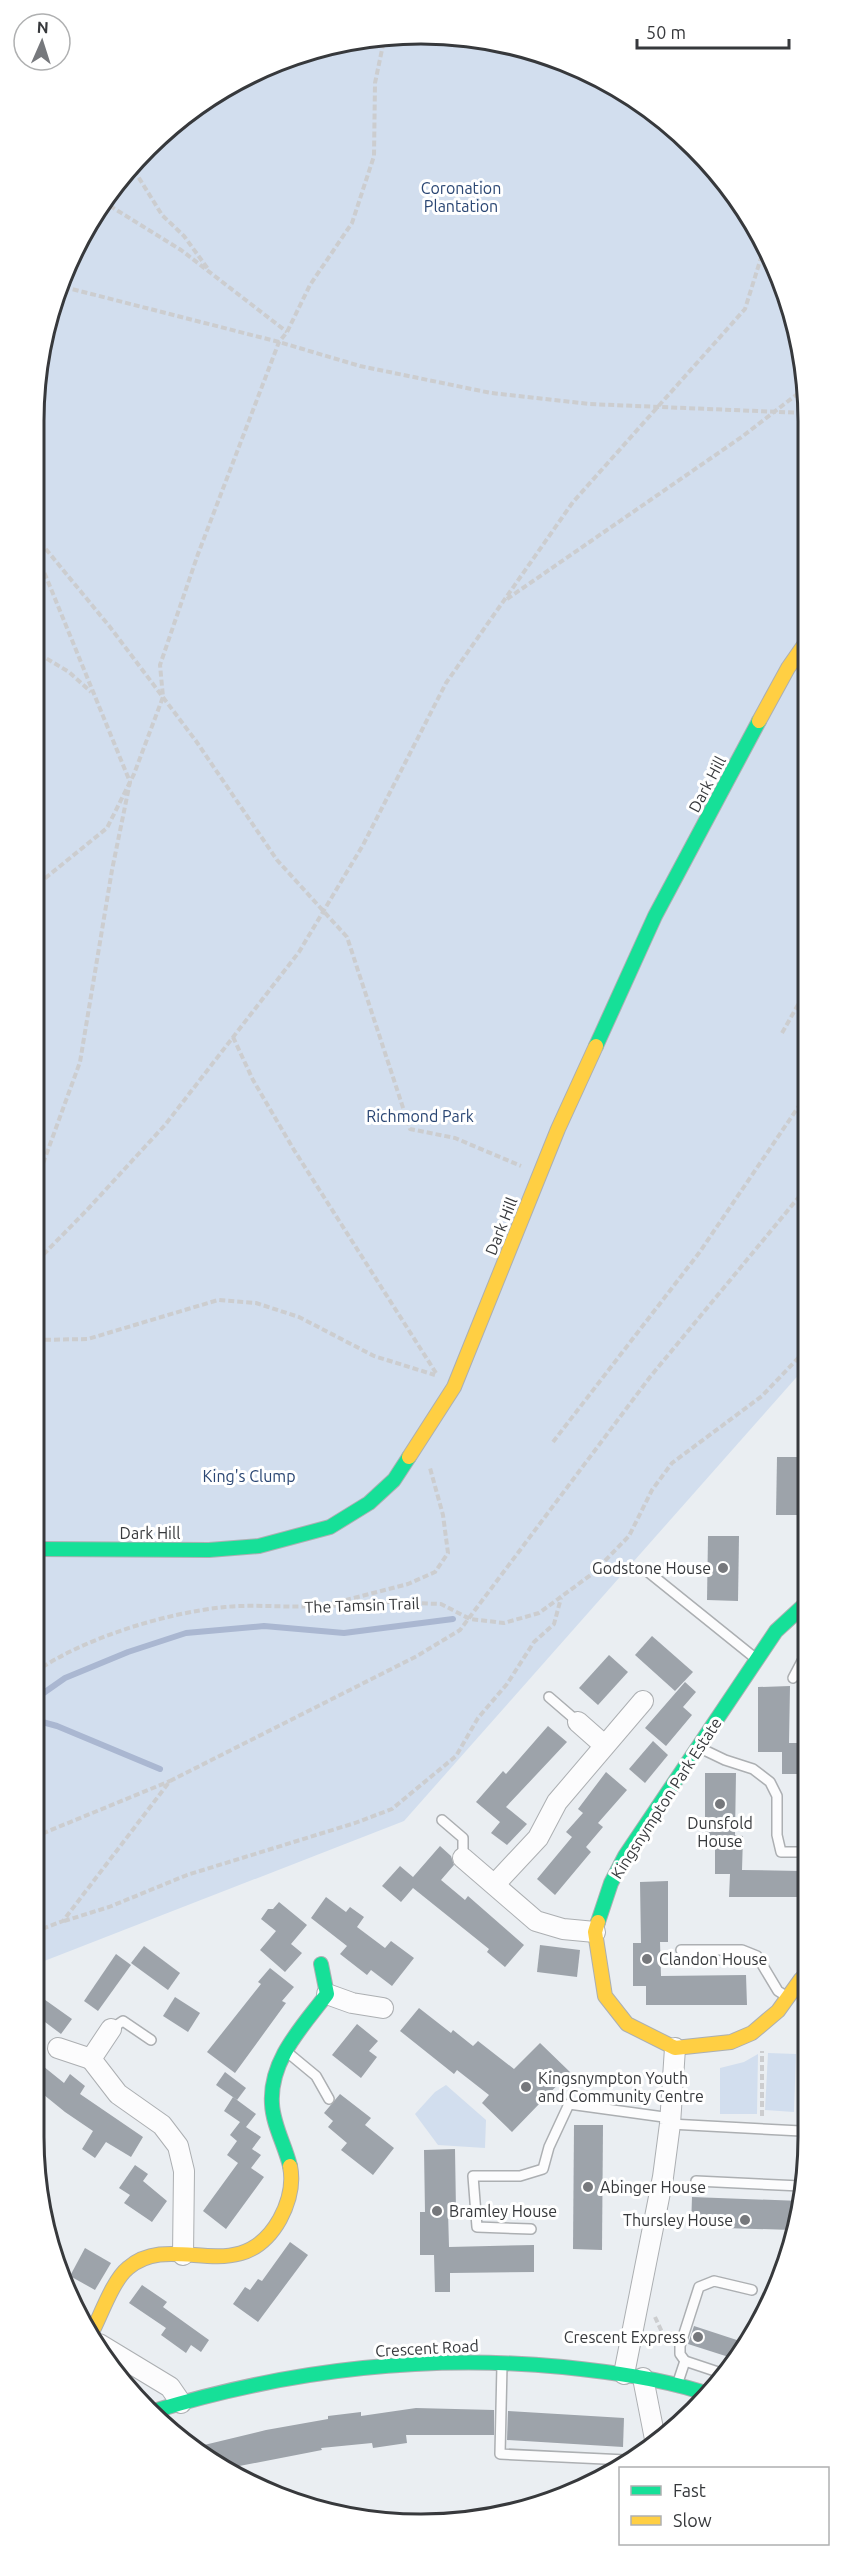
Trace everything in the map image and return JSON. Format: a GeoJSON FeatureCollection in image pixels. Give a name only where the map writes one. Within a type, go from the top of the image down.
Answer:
{"type":"FeatureCollection","features":[{"type":"Feature","properties":{"kind":"street","name":"Dark Hill"},"geometry":{"type":"LineString","coordinates":[[44,1550],[209,1550],[259,1546],[330,1527],[369,1503],[394,1480],[454,1387],[558,1129],[655,916],[788,668],[798,654]]}},
{"type":"Feature","properties":{"kind":"street","name":"Kingsnympton Park Estate"},"geometry":{"type":"LineString","coordinates":[[675,2048],[627,2024],[605,1996],[595,1932],[611,1883],[625,1856],[776,1631],[798,1615]]}},
{"type":"Feature","properties":{"kind":"street"},"geometry":{"type":"LineString","coordinates":[[495,1884],[538,1838],[557,1802],[643,1701]]}},
{"type":"Feature","properties":{"kind":"street"},"geometry":{"type":"LineString","coordinates":[[578,1722],[604,1745]]}},
{"type":"Feature","properties":{"kind":"street"},"geometry":{"type":"LineString","coordinates":[[463,1858],[536,1921],[563,1929],[595,1932]]}},
{"type":"Feature","properties":{"kind":"street"},"geometry":{"type":"LineString","coordinates":[[95,2327],[127,2268],[142,2260],[160,2256],[183,2254],[212,2258],[243,2254],[258,2245],[273,2231],[286,2208],[293,2184],[292,2163],[273,2114],[272,2099],[279,2063],[327,1994],[321,1964]]}},
{"type":"Feature","properties":{"kind":"street"},"geometry":{"type":"LineString","coordinates":[[653,2433],[633,2376],[663,2177],[675,2048],[731,2042],[752,2032],[778,2011],[798,1983]]}},
{"type":"Feature","properties":{"kind":"street"},"geometry":{"type":"LineString","coordinates":[[327,1994],[352,2003],[383,2008]]}},
{"type":"Feature","properties":{"kind":"street"},"geometry":{"type":"LineString","coordinates":[[91,2059],[111,2029]]}},
{"type":"Feature","properties":{"kind":"street"},"geometry":{"type":"LineString","coordinates":[[58,2048],[91,2059],[118,2094],[162,2125],[178,2146],[184,2171],[183,2254]]}},
{"type":"Feature","properties":{"kind":"street"},"geometry":{"type":"LineString","coordinates":[[110,2351],[170,2387],[181,2403]]}},
{"type":"Feature","properties":{"kind":"street","name":"Crescent Road"},"geometry":{"type":"LineString","coordinates":[[161,2410],[240,2386],[358,2368],[502,2362],[559,2366],[633,2376],[678,2384],[698,2391]]}},
{"type":"Feature","properties":{"kind":"lane"},"geometry":{"type":"LineString","coordinates":[[647,1571],[757,1660]]}},
{"type":"Feature","properties":{"kind":"lane"},"geometry":{"type":"LineString","coordinates":[[793,1678],[798,1669]]}},
{"type":"Feature","properties":{"kind":"lane"},"geometry":{"type":"LineString","coordinates":[[549,1697],[578,1722]]}},
{"type":"Feature","properties":{"kind":"lane"},"geometry":{"type":"LineString","coordinates":[[698,1747],[725,1760],[753,1769],[770,1782],[777,1796],[777,1835],[781,1852],[798,1852]]}},
{"type":"Feature","properties":{"kind":"lane"},"geometry":{"type":"LineString","coordinates":[[442,1820],[462,1838],[463,1858]]}},
{"type":"Feature","properties":{"kind":"lane"},"geometry":{"type":"LineString","coordinates":[[681,1950],[742,1950],[758,1956],[778,1991],[788,1997]]}},
{"type":"Feature","properties":{"kind":"lane"},"geometry":{"type":"LineString","coordinates":[[111,2029],[123,2021],[151,2040]]}},
{"type":"Feature","properties":{"kind":"lane"},"geometry":{"type":"LineString","coordinates":[[286,2051],[316,2076],[329,2099]]}},
{"type":"Feature","properties":{"kind":"lane"},"geometry":{"type":"LineString","coordinates":[[531,2229],[477,2227],[473,2176],[520,2176],[543,2169],[549,2147],[568,2104],[670,2121],[762,2129],[798,2128]]}},
{"type":"Feature","properties":{"kind":"lane"},"geometry":{"type":"LineString","coordinates":[[696,2181],[794,2186]]}},
{"type":"Feature","properties":{"kind":"lane"},"geometry":{"type":"LineString","coordinates":[[716,2371],[684,2361],[680,2354],[680,2346],[699,2287],[714,2281],[752,2290]]}},
{"type":"Feature","properties":{"kind":"lane"},"geometry":{"type":"LineString","coordinates":[[678,2384],[684,2361]]}},
{"type":"Feature","properties":{"kind":"lane"},"geometry":{"type":"LineString","coordinates":[[502,2362],[500,2454],[615,2459]]}},
{"type":"Feature","properties":{"kind":"path"},"geometry":{"type":"LineString","coordinates":[[44,879],[106,828],[130,782],[163,697],[160,665],[198,554],[279,342],[287,332],[310,285],[352,223],[374,156],[375,83],[383,46]]}},
{"type":"Feature","properties":{"kind":"path"},"geometry":{"type":"LineString","coordinates":[[136,173],[162,215],[184,236],[212,274]]}},
{"type":"Feature","properties":{"kind":"path"},"geometry":{"type":"LineString","coordinates":[[110,206],[181,250],[287,332]]}},
{"type":"Feature","properties":{"kind":"path"},"geometry":{"type":"LineString","coordinates":[[44,1254],[87,1211],[165,1125],[299,952],[363,845],[446,683],[573,502],[745,309],[761,258]]}},
{"type":"Feature","properties":{"kind":"path"},"geometry":{"type":"LineString","coordinates":[[68,288],[279,342],[360,366],[491,393],[590,404],[798,413]]}},
{"type":"Feature","properties":{"kind":"path"},"geometry":{"type":"LineString","coordinates":[[504,601],[597,539],[797,394]]}},
{"type":"Feature","properties":{"kind":"path"},"geometry":{"type":"LineString","coordinates":[[44,547],[110,627],[196,741],[277,860],[347,937],[410,1129],[455,1138],[501,1156],[530,1171]]}},
{"type":"Feature","properties":{"kind":"path"},"geometry":{"type":"LineString","coordinates":[[44,572],[130,782],[112,870],[80,1062],[44,1161]]}},
{"type":"Feature","properties":{"kind":"path"},"geometry":{"type":"LineString","coordinates":[[44,657],[69,672],[93,694]]}},
{"type":"Feature","properties":{"kind":"path"},"geometry":{"type":"LineString","coordinates":[[782,1033],[798,1005]]}},
{"type":"Feature","properties":{"kind":"path"},"geometry":{"type":"LineString","coordinates":[[44,1340],[88,1339],[218,1300],[256,1303],[299,1317],[374,1356],[438,1376],[294,1150],[253,1080],[233,1037]]}},
{"type":"Feature","properties":{"kind":"path"},"geometry":{"type":"LineString","coordinates":[[553,1442],[699,1253],[798,1107]]}},
{"type":"Feature","properties":{"kind":"path"},"geometry":{"type":"LineString","coordinates":[[44,1833],[171,1781],[417,1656],[460,1630],[650,1377],[798,1198]]}},
{"type":"Feature","properties":{"kind":"path","name":"The Tamsin Trail"},"geometry":{"type":"LineString","coordinates":[[44,1666],[58,1656],[145,1622],[225,1607],[319,1607],[383,1602],[441,1604],[470,1619],[504,1623],[539,1613],[592,1574],[629,1536],[652,1490],[672,1463],[762,1396],[798,1358]]}},
{"type":"Feature","properties":{"kind":"path"},"geometry":{"type":"LineString","coordinates":[[44,1928],[109,1907],[187,1875],[355,1823],[392,1809],[456,1756],[478,1718],[507,1684],[534,1642],[554,1624],[561,1597]]}},
{"type":"Feature","properties":{"kind":"path"},"geometry":{"type":"LineString","coordinates":[[63,1921],[171,1781]]}},
{"type":"Feature","properties":{"kind":"path"},"geometry":{"type":"LineString","coordinates":[[752,2032],[764,2053],[762,2129]]}},
{"type":"Feature","properties":{"kind":"path"},"geometry":{"type":"LineString","coordinates":[[654,2315],[672,2353],[684,2361]]}},
{"type":"Feature","properties":{"kind":"green space","name":"Richmond Park"},"geometry":{"type":"Polygon","coordinates":[[[396,44],[445,44],[518,56],[565,72],[609,94],[650,121],[704,172],[734,211],[759,254],[785,323],[794,371],[798,420],[798,1376],[404,1821],[44,1961],[44,396],[56,323],[82,254],[121,191],[172,137],[191,121],[232,94],[276,72],[299,64],[323,56],[371,47],[396,44]]]}},
{"type":"Feature","properties":{"kind":"green space"},"geometry":{"type":"Polygon","coordinates":[[[768,2053],[796,2054],[794,2112],[765,2110],[768,2053]]]}},
{"type":"Feature","properties":{"kind":"green space"},"geometry":{"type":"Polygon","coordinates":[[[758,2054],[757,2114],[720,2114],[720,2068],[744,2062],[758,2054]]]}},
{"type":"Feature","properties":{"kind":"green space"},"geometry":{"type":"Polygon","coordinates":[[[446,2085],[486,2120],[485,2148],[438,2145],[415,2114],[435,2092],[446,2085]]]}},
{"type":"Feature","properties":{"kind":"building"},"geometry":{"type":"Polygon","coordinates":[[[777,1457],[798,1457],[798,1515],[776,1515],[777,1457]]]}},
{"type":"Feature","properties":{"kind":"building","name":"Godstone House"},"geometry":{"type":"Polygon","coordinates":[[[708,1536],[739,1536],[738,1601],[707,1600],[708,1536]]]}},
{"type":"Feature","properties":{"kind":"building"},"geometry":{"type":"Polygon","coordinates":[[[652,1636],[693,1672],[675,1691],[635,1655],[652,1636]]]}},
{"type":"Feature","properties":{"kind":"building"},"geometry":{"type":"Polygon","coordinates":[[[609,1655],[628,1672],[598,1705],[579,1688],[609,1655]]]}},
{"type":"Feature","properties":{"kind":"building"},"geometry":{"type":"Polygon","coordinates":[[[685,1682],[696,1692],[683,1707],[692,1715],[666,1746],[645,1728],[685,1682]]]}},
{"type":"Feature","properties":{"kind":"building"},"geometry":{"type":"Polygon","coordinates":[[[790,1686],[789,1743],[798,1743],[798,1774],[782,1774],[782,1752],[758,1752],[758,1687],[790,1686]]]}},
{"type":"Feature","properties":{"kind":"building"},"geometry":{"type":"Polygon","coordinates":[[[548,1726],[567,1742],[506,1807],[527,1824],[507,1845],[491,1833],[500,1822],[476,1802],[503,1771],[506,1774],[548,1726]]]}},
{"type":"Feature","properties":{"kind":"building"},"geometry":{"type":"Polygon","coordinates":[[[653,1741],[668,1755],[645,1783],[629,1769],[653,1741]]]}},
{"type":"Feature","properties":{"kind":"building"},"geometry":{"type":"Polygon","coordinates":[[[606,1772],[627,1790],[598,1823],[603,1827],[586,1847],[591,1852],[555,1895],[537,1879],[572,1837],[566,1832],[583,1813],[578,1809],[606,1772]]]}},
{"type":"Feature","properties":{"kind":"building","name":"Dunsfold House"},"geometry":{"type":"Polygon","coordinates":[[[705,1773],[736,1773],[735,1835],[743,1836],[742,1870],[798,1871],[798,1897],[729,1897],[730,1874],[715,1874],[715,1837],[705,1837],[705,1773]]]}},
{"type":"Feature","properties":{"kind":"building"},"geometry":{"type":"Polygon","coordinates":[[[440,1846],[451,1856],[454,1865],[441,1880],[465,1900],[468,1896],[524,1945],[505,1967],[487,1952],[489,1949],[413,1888],[401,1902],[382,1886],[400,1866],[413,1877],[440,1846]]]}},
{"type":"Feature","properties":{"kind":"building","name":"Clandon House"},"geometry":{"type":"Polygon","coordinates":[[[668,1881],[668,1942],[660,1942],[661,1976],[746,1975],[747,2005],[646,2005],[646,1986],[633,1986],[633,1943],[641,1943],[640,1882],[668,1881]]]}},
{"type":"Feature","properties":{"kind":"building"},"geometry":{"type":"Polygon","coordinates":[[[326,1897],[346,1912],[350,1907],[364,1917],[357,1927],[385,1948],[391,1941],[414,1958],[392,1986],[371,1970],[367,1975],[340,1954],[347,1946],[311,1918],[326,1897]]]}},
{"type":"Feature","properties":{"kind":"building"},"geometry":{"type":"Polygon","coordinates":[[[279,1902],[307,1925],[291,1944],[302,1953],[285,1972],[260,1950],[276,1931],[261,1919],[268,1909],[273,1909],[279,1902]]]}},
{"type":"Feature","properties":{"kind":"building"},"geometry":{"type":"Polygon","coordinates":[[[540,1945],[580,1950],[577,1977],[537,1972],[540,1945]]]}},
{"type":"Feature","properties":{"kind":"building"},"geometry":{"type":"Polygon","coordinates":[[[144,1946],[180,1973],[168,1990],[131,1963],[144,1946]]]}},
{"type":"Feature","properties":{"kind":"building"},"geometry":{"type":"Polygon","coordinates":[[[116,1954],[131,1965],[98,2011],[84,2001],[116,1954]]]}},
{"type":"Feature","properties":{"kind":"building"},"geometry":{"type":"Polygon","coordinates":[[[270,1968],[294,1987],[282,2001],[286,2003],[235,2073],[207,2052],[261,1984],[258,1982],[270,1968]]]}},
{"type":"Feature","properties":{"kind":"building"},"geometry":{"type":"Polygon","coordinates":[[[175,1997],[200,2013],[188,2032],[163,2016],[175,1997]]]}},
{"type":"Feature","properties":{"kind":"building"},"geometry":{"type":"Polygon","coordinates":[[[44,1999],[72,2019],[61,2034],[45,2022],[44,1999]]]}},
{"type":"Feature","properties":{"kind":"building"},"geometry":{"type":"Polygon","coordinates":[[[419,2008],[451,2033],[453,2030],[473,2046],[478,2041],[514,2069],[540,2043],[570,2072],[512,2132],[482,2103],[489,2095],[457,2070],[454,2074],[400,2031],[419,2008]]]}},
{"type":"Feature","properties":{"kind":"building"},"geometry":{"type":"Polygon","coordinates":[[[357,2024],[378,2041],[369,2051],[377,2057],[361,2078],[332,2055],[357,2024]]]}},
{"type":"Feature","properties":{"kind":"building"},"geometry":{"type":"Polygon","coordinates":[[[44,2067],[64,2083],[70,2074],[85,2086],[80,2094],[143,2137],[131,2157],[106,2142],[95,2158],[82,2149],[93,2131],[44,2095],[44,2067]]]}},
{"type":"Feature","properties":{"kind":"building"},"geometry":{"type":"Polygon","coordinates":[[[225,2072],[246,2088],[237,2100],[216,2085],[225,2072]]]}},
{"type":"Feature","properties":{"kind":"building"},"geometry":{"type":"Polygon","coordinates":[[[340,2094],[371,2118],[365,2125],[394,2148],[373,2175],[341,2150],[347,2143],[328,2127],[333,2121],[324,2113],[340,2094]]]}},
{"type":"Feature","properties":{"kind":"building"},"geometry":{"type":"Polygon","coordinates":[[[233,2097],[256,2114],[246,2127],[261,2137],[252,2149],[261,2155],[251,2168],[264,2177],[226,2229],[203,2211],[238,2163],[227,2155],[237,2141],[230,2135],[240,2122],[224,2111],[233,2097]]]}},
{"type":"Feature","properties":{"kind":"building","name":"Abinger House"},"geometry":{"type":"Polygon","coordinates":[[[574,2125],[603,2125],[602,2250],[573,2249],[574,2125]]]}},
{"type":"Feature","properties":{"kind":"building","name":"Bramley House"},"geometry":{"type":"Polygon","coordinates":[[[455,2149],[456,2211],[448,2211],[449,2247],[534,2245],[534,2272],[450,2273],[450,2292],[435,2292],[434,2255],[420,2255],[420,2212],[425,2212],[424,2150],[455,2149]]]}},
{"type":"Feature","properties":{"kind":"building"},"geometry":{"type":"Polygon","coordinates":[[[135,2165],[148,2174],[143,2181],[167,2201],[152,2222],[124,2203],[130,2195],[119,2188],[135,2165]]]}},
{"type":"Feature","properties":{"kind":"building","name":"Thursley House"},"geometry":{"type":"Polygon","coordinates":[[[692,2197],[792,2201],[786,2230],[691,2227],[692,2197]]]}},
{"type":"Feature","properties":{"kind":"building"},"geometry":{"type":"Polygon","coordinates":[[[290,2242],[308,2255],[258,2322],[233,2304],[245,2287],[250,2290],[258,2279],[262,2281],[290,2242]]]}},
{"type":"Feature","properties":{"kind":"building"},"geometry":{"type":"Polygon","coordinates":[[[85,2248],[111,2263],[95,2290],[70,2276],[85,2248]]]}},
{"type":"Feature","properties":{"kind":"building"},"geometry":{"type":"Polygon","coordinates":[[[142,2285],[167,2302],[163,2307],[209,2340],[201,2352],[191,2345],[186,2353],[161,2335],[166,2328],[129,2303],[142,2285]]]}},
{"type":"Feature","properties":{"kind":"building"},"geometry":{"type":"Polygon","coordinates":[[[694,2326],[738,2340],[727,2356],[688,2344],[694,2326]]]}},
{"type":"Feature","properties":{"kind":"building"},"geometry":{"type":"Polygon","coordinates":[[[416,2408],[494,2410],[494,2435],[406,2435],[407,2443],[373,2448],[372,2443],[321,2448],[322,2450],[238,2466],[204,2445],[266,2430],[328,2419],[328,2416],[361,2412],[361,2416],[416,2408]]]}},
{"type":"Feature","properties":{"kind":"building"},"geometry":{"type":"Polygon","coordinates":[[[508,2411],[624,2418],[623,2447],[507,2440],[508,2411]]]}},
{"type":"Feature","properties":{"kind":"waterway"},"geometry":{"type":"LineString","coordinates":[[44,1693],[65,1678],[128,1652],[186,1633],[264,1626],[344,1633],[453,1619]]}},
{"type":"Feature","properties":{"kind":"waterway"},"geometry":{"type":"LineString","coordinates":[[44,1722],[160,1769]]}},
{"type":"Feature","properties":{"kind":"traffic: fast"},"geometry":{"type":"LineString","coordinates":[[596,1046],[655,916],[759,721]]}},
{"type":"Feature","properties":{"kind":"traffic: fast"},"geometry":{"type":"LineString","coordinates":[[44,1549],[209,1550],[259,1546],[330,1527],[369,1503],[394,1480],[409,1457]]}},
{"type":"Feature","properties":{"kind":"traffic: fast"},"geometry":{"type":"LineString","coordinates":[[598,1922],[611,1883],[625,1856],[776,1631],[798,1611]]}},
{"type":"Feature","properties":{"kind":"traffic: fast"},"geometry":{"type":"LineString","coordinates":[[290,2166],[275,2120],[272,2104],[273,2088],[276,2073],[289,2045],[327,1994],[321,1964]]}},
{"type":"Feature","properties":{"kind":"traffic: fast"},"geometry":{"type":"LineString","coordinates":[[161,2409],[255,2385],[306,2376],[408,2364],[511,2363],[563,2367],[633,2376],[698,2391]]}},
{"type":"Feature","properties":{"kind":"traffic: slow"},"geometry":{"type":"LineString","coordinates":[[759,721],[798,654]]}},
{"type":"Feature","properties":{"kind":"traffic: slow"},"geometry":{"type":"LineString","coordinates":[[409,1457],[454,1387],[558,1129],[596,1046]]}},
{"type":"Feature","properties":{"kind":"traffic: slow"},"geometry":{"type":"LineString","coordinates":[[598,1922],[595,1932],[605,1996],[627,2024],[675,2048],[731,2042],[752,2033],[778,2011],[798,1983]]}},
{"type":"Feature","properties":{"kind":"traffic: slow"},"geometry":{"type":"LineString","coordinates":[[95,2326],[123,2273],[146,2258],[165,2254],[226,2256],[246,2252],[264,2240],[280,2219],[286,2206],[291,2187],[290,2166]]}},
{"type":"Feature","properties":{"kind":"place","name":"Godstone House"},"geometry":{"type":"Point","coordinates":[723,1568]}},
{"type":"Feature","properties":{"kind":"place","name":"Dunsfold House"},"geometry":{"type":"Point","coordinates":[720,1804]}},
{"type":"Feature","properties":{"kind":"place","name":"Clandon House"},"geometry":{"type":"Point","coordinates":[647,1959]}},
{"type":"Feature","properties":{"kind":"place","name":"Kingsnympton Youth and Community Centre"},"geometry":{"type":"Point","coordinates":[526,2087]}},
{"type":"Feature","properties":{"kind":"place","name":"Abinger House"},"geometry":{"type":"Point","coordinates":[588,2187]}},
{"type":"Feature","properties":{"kind":"place","name":"Bramley House"},"geometry":{"type":"Point","coordinates":[437,2211]}},
{"type":"Feature","properties":{"kind":"place","name":"Thursley House"},"geometry":{"type":"Point","coordinates":[745,2220]}},
{"type":"Feature","properties":{"kind":"place","name":"Crescent Express"},"geometry":{"type":"Point","coordinates":[698,2337]}},
{"type":"Feature","properties":{"kind":"park label","name":"Coronation Plantation"},"geometry":{"type":"Point","coordinates":[461,197]}},
{"type":"Feature","properties":{"kind":"park label","name":"King's Clump"},"geometry":{"type":"Point","coordinates":[249,1476]}}]}
